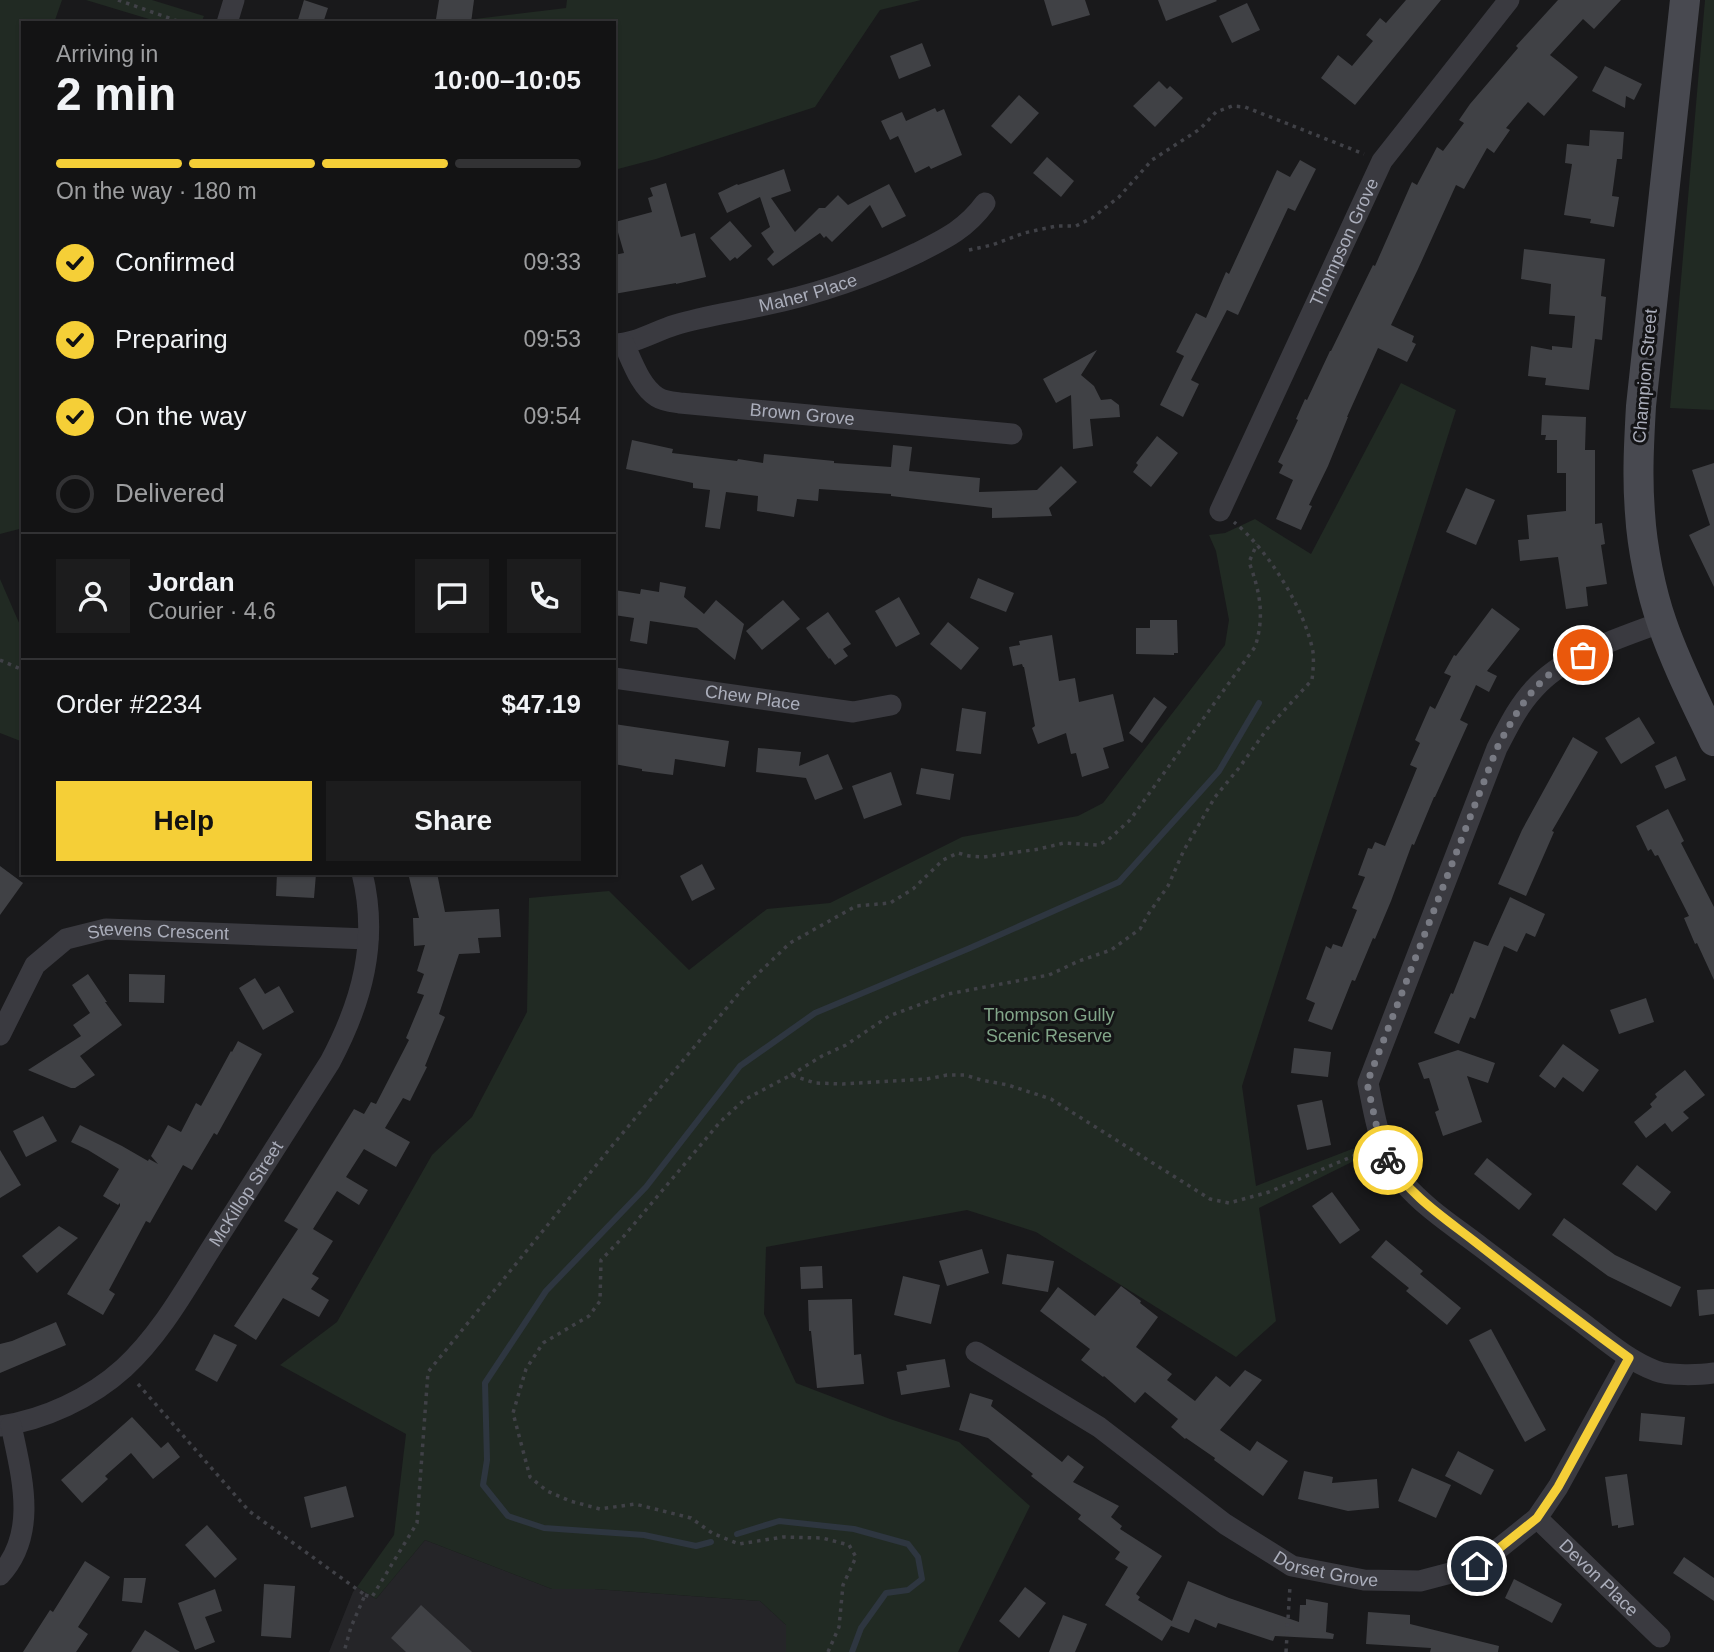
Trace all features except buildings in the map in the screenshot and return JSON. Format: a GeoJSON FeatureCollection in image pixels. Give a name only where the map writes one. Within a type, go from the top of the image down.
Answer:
{"type":"FeatureCollection","features":[{"type":"Feature","properties":{"kind":"main road","name":"Champion Street"},"geometry":{"type":"LineString","coordinates":[[1685,0],[1641,406],[1638,467],[1640,515],[1647,562],[1662,622],[1714,741]]}},
{"type":"Feature","properties":{"kind":"street"},"geometry":{"type":"LineString","coordinates":[[228,21],[234,0]]}},
{"type":"Feature","properties":{"kind":"street","name":"Thompson Grove"},"geometry":{"type":"LineString","coordinates":[[1220,511],[1382,161],[1509,0]]}},
{"type":"Feature","properties":{"kind":"street","name":"Maher Place"},"geometry":{"type":"LineString","coordinates":[[619,344],[675,325],[766,305],[850,282],[944,240],[974,219],[985,203]]}},
{"type":"Feature","properties":{"kind":"street","name":"Brown Grove"},"geometry":{"type":"LineString","coordinates":[[619,344],[646,386],[658,397],[680,403],[1012,435]]}},
{"type":"Feature","properties":{"kind":"street"},"geometry":{"type":"LineString","coordinates":[[1662,622],[1607,643],[1558,668],[1535,688],[1514,715],[1497,748],[1367,1083],[1389,1162],[1419,1199],[1629,1358],[1659,1372],[1703,1375],[1714,1373]]}},
{"type":"Feature","properties":{"kind":"street","name":"Chew Place"},"geometry":{"type":"LineString","coordinates":[[616,678],[853,712],[891,705]]}},
{"type":"Feature","properties":{"kind":"street","name":"McKillop Street"},"geometry":{"type":"LineString","coordinates":[[5,1426],[47,1414],[78,1400],[104,1383],[147,1345],[183,1293],[330,1062],[346,1031],[358,1000],[369,939],[368,909],[362,875]]}},
{"type":"Feature","properties":{"kind":"street","name":"Stevens Crescent"},"geometry":{"type":"LineString","coordinates":[[0,1035],[35,965],[66,939],[106,929],[369,939]]}},
{"type":"Feature","properties":{"kind":"street","name":"Dorset Grove"},"geometry":{"type":"LineString","coordinates":[[976,1352],[1099,1427],[1225,1524],[1292,1566],[1364,1580],[1420,1581],[1477,1566],[1537,1518],[1558,1487],[1629,1358]]}},
{"type":"Feature","properties":{"kind":"street"},"geometry":{"type":"LineString","coordinates":[[0,1575],[16,1549],[24,1512],[23,1482],[5,1426]]}},
{"type":"Feature","properties":{"kind":"street","name":"Devon Place"},"geometry":{"type":"LineString","coordinates":[[1537,1518],[1660,1637]]}},
{"type":"Feature","properties":{"kind":"path"},"geometry":{"type":"LineString","coordinates":[[118,0],[177,21]]}},
{"type":"Feature","properties":{"kind":"path"},"geometry":{"type":"LineString","coordinates":[[944,240],[950,248],[962,251],[992,245],[1024,233],[1056,226],[1076,226],[1092,218],[1119,197],[1152,160],[1200,129],[1216,112],[1232,106],[1245,107],[1382,161]]}},
{"type":"Feature","properties":{"kind":"path"},"geometry":{"type":"LineString","coordinates":[[828,1652],[839,1627],[843,1585],[856,1557],[849,1545],[822,1538],[783,1537],[739,1544],[712,1533],[691,1518],[635,1504],[600,1509],[547,1491],[530,1477],[513,1413],[526,1369],[543,1343],[589,1316],[600,1301],[601,1261],[720,1122],[744,1100],[846,1045],[889,1016],[948,994],[1049,975],[1111,950],[1140,929],[1168,886],[1184,849],[1215,797],[1267,729],[1312,680],[1313,655],[1304,621],[1270,560],[1248,534],[1220,511]]}},
{"type":"Feature","properties":{"kind":"path"},"geometry":{"type":"LineString","coordinates":[[124,1368],[249,1511],[365,1595],[372,1597],[417,1523],[428,1372],[744,987],[790,943],[856,906],[890,903],[913,889],[943,860],[958,853],[984,857],[1064,843],[1098,845],[1114,836],[1130,820],[1255,647],[1262,610],[1249,562],[1257,544]]}},
{"type":"Feature","properties":{"kind":"path"},"geometry":{"type":"LineString","coordinates":[[0,660],[21,669]]}},
{"type":"Feature","properties":{"kind":"path"},"geometry":{"type":"LineString","coordinates":[[791,1075],[815,1083],[843,1084],[965,1075],[1008,1084],[1051,1100],[1210,1199],[1229,1203],[1269,1192],[1382,1144]]}},
{"type":"Feature","properties":{"kind":"path"},"geometry":{"type":"LineString","coordinates":[[1286,1652],[1292,1566]]}},
{"type":"Feature","properties":{"kind":"path"},"geometry":{"type":"LineString","coordinates":[[344,1652],[365,1595]]}},
{"type":"Feature","properties":{"kind":"shaded area"},"geometry":{"type":"Polygon","coordinates":[[[425,1540],[552,1589],[595,1589],[760,1601],[786,1625],[786,1652],[329,1652],[357,1587],[376,1599],[425,1540]]]}},
{"type":"Feature","properties":{"kind":"green space"},"geometry":{"type":"Polygon","coordinates":[[[0,0],[62,0],[55,21],[21,21],[21,529],[0,534],[0,0]]]}},
{"type":"Feature","properties":{"kind":"green space"},"geometry":{"type":"Polygon","coordinates":[[[86,0],[152,0],[204,16],[202,21],[155,21],[86,0]]]}},
{"type":"Feature","properties":{"kind":"green space"},"geometry":{"type":"Polygon","coordinates":[[[567,0],[921,0],[880,10],[815,107],[616,169],[616,21],[459,21],[566,8],[567,0]]]}},
{"type":"Feature","properties":{"kind":"green space"},"geometry":{"type":"Polygon","coordinates":[[[1705,0],[1714,0],[1714,410],[1670,408],[1705,0]]]}},
{"type":"Feature","properties":{"kind":"green space","name":"Thompson Gully Scenic Reserve"},"geometry":{"type":"Polygon","coordinates":[[[1401,383],[1456,410],[1242,1086],[1256,1186],[1360,1146],[1364,1156],[1259,1208],[1276,1321],[1236,1357],[1036,1232],[967,1210],[766,1247],[764,1314],[796,1383],[959,1442],[1030,1506],[958,1652],[786,1652],[786,1625],[760,1601],[595,1589],[552,1589],[425,1540],[376,1599],[357,1587],[394,1535],[406,1434],[280,1365],[337,1322],[432,1155],[472,1117],[527,1012],[529,898],[609,891],[689,970],[767,909],[830,903],[962,837],[1078,816],[1103,803],[1225,645],[1229,620],[1216,551],[1209,535],[1225,533],[1255,519],[1311,554],[1401,383]]]}},
{"type":"Feature","properties":{"kind":"green space"},"geometry":{"type":"Polygon","coordinates":[[[0,579],[21,627],[21,741],[0,733],[0,579]]]}},
{"type":"Feature","properties":{"kind":"waterway"},"geometry":{"type":"LineString","coordinates":[[711,1542],[696,1546],[644,1535],[544,1528],[508,1516],[483,1485],[487,1460],[485,1383],[546,1291],[646,1187],[740,1066],[815,1013],[1119,882],[1219,771],[1259,703]]}},
{"type":"Feature","properties":{"kind":"waterway"},"geometry":{"type":"LineString","coordinates":[[737,1534],[779,1521],[854,1529],[908,1544],[918,1557],[922,1579],[908,1590],[886,1593],[861,1628],[852,1652]]}},
{"type":"Feature","properties":{"kind":"way so far"},"geometry":{"type":"LineString","coordinates":[[1388,1160],[1377,1128],[1367,1083],[1497,748],[1514,715],[1535,688],[1558,668],[1583,655]]}},
{"type":"Feature","properties":{"kind":"route"},"geometry":{"type":"LineString","coordinates":[[1388,1160],[1419,1199],[1629,1358],[1558,1487],[1537,1518],[1477,1566]]}}]}
